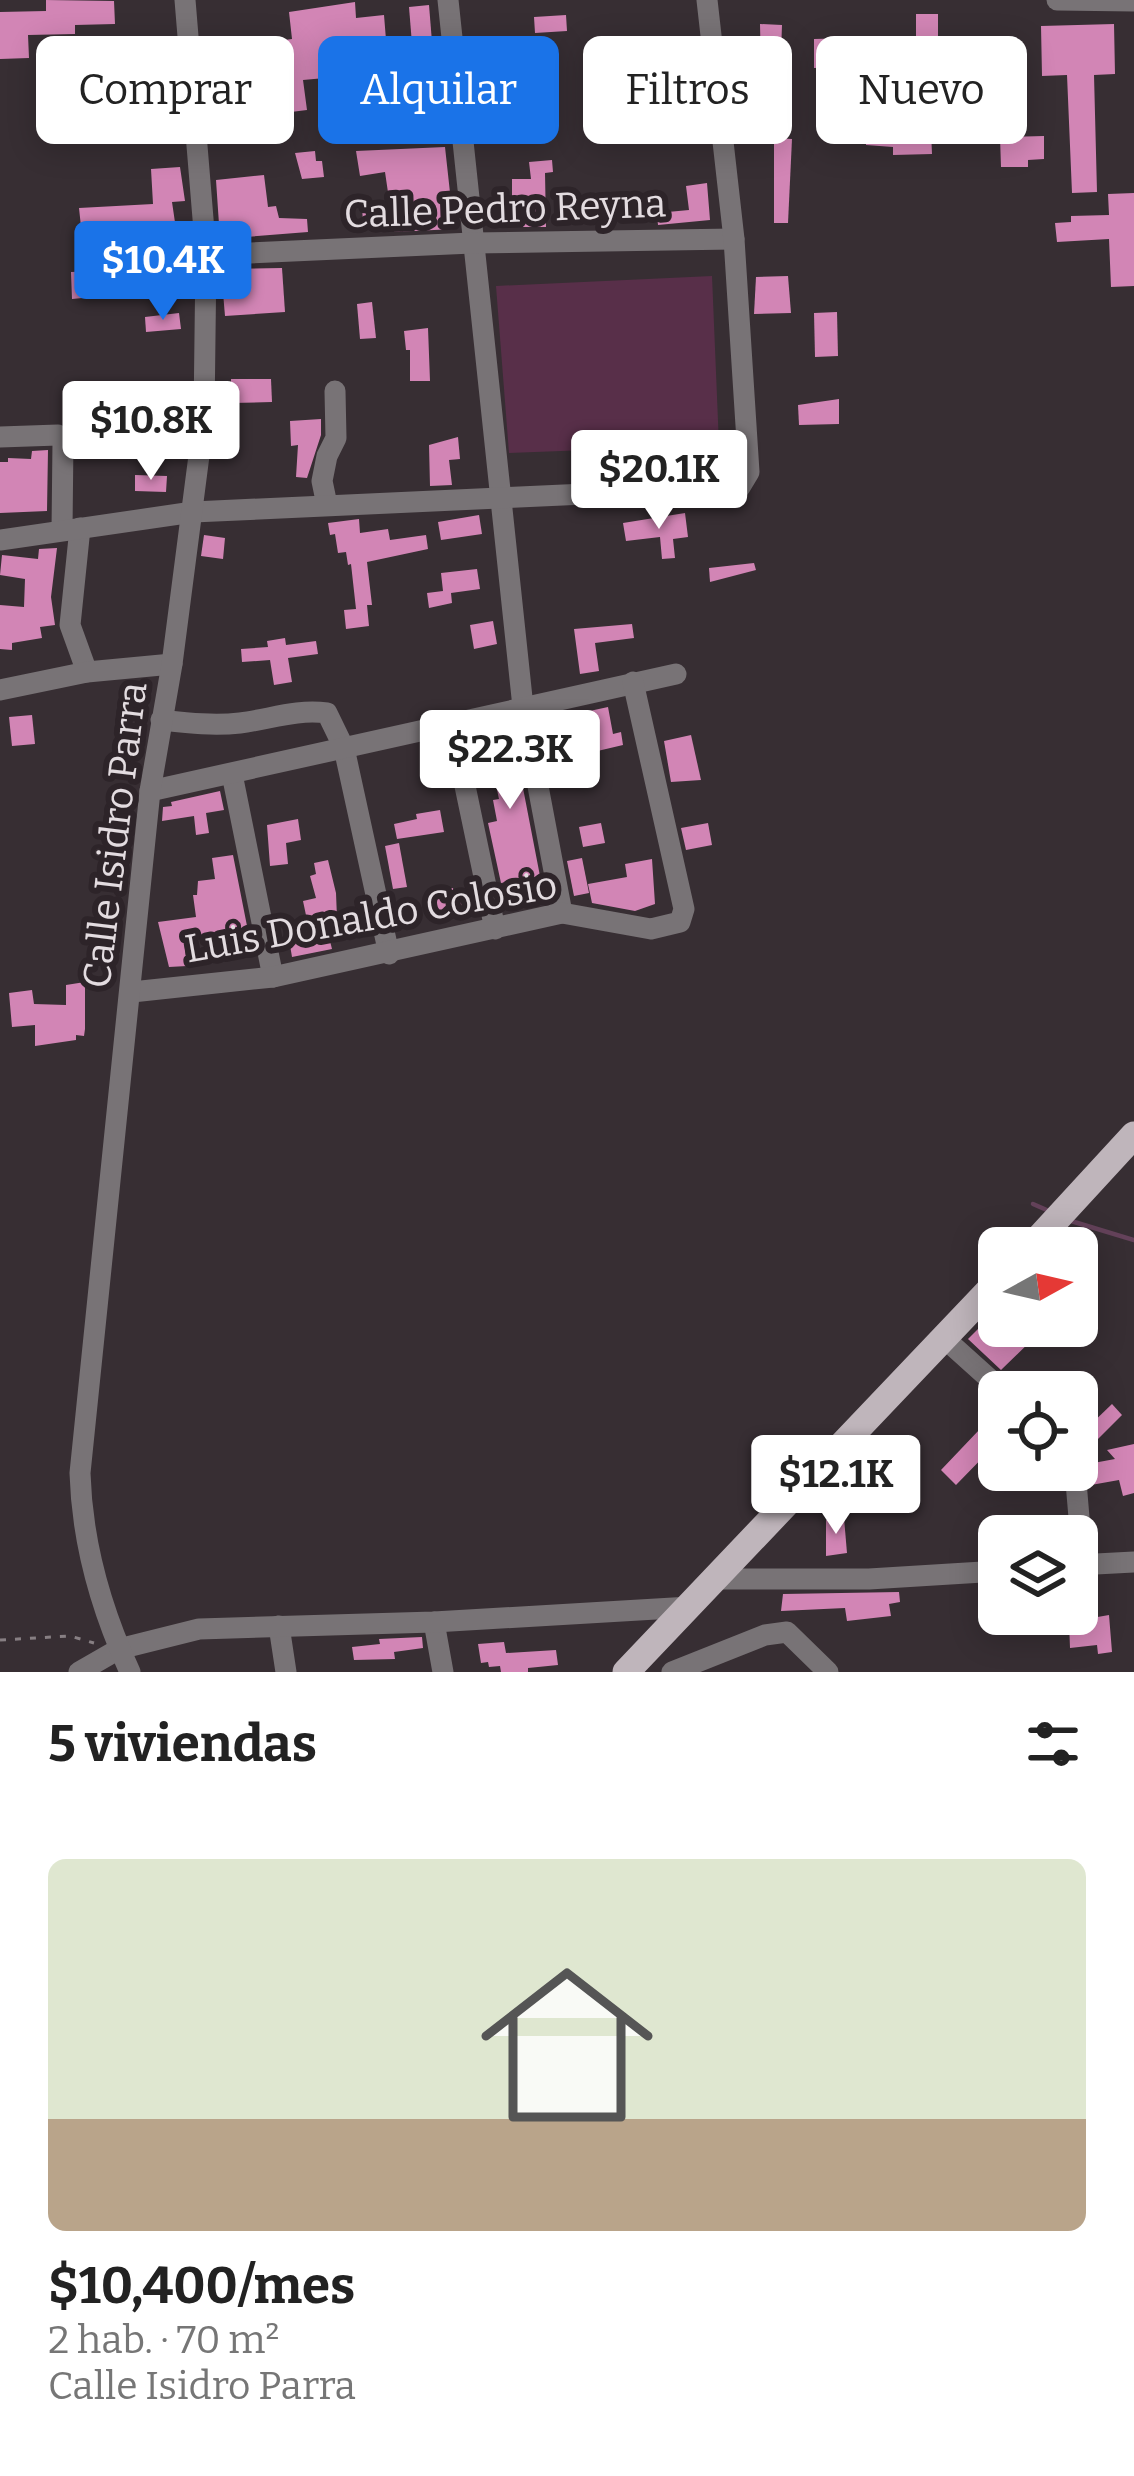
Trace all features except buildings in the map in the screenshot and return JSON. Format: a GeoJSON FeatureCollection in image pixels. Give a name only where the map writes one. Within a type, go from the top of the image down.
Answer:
{"type":"FeatureCollection","features":[{"type":"Feature","properties":{"kind":"main road"},"geometry":{"type":"LineString","coordinates":[[1050,1227],[1134,1135]]}},
{"type":"Feature","properties":{"kind":"main road"},"geometry":{"type":"LineString","coordinates":[[629,1671],[978,1302]]}},
{"type":"Feature","properties":{"kind":"street","name":"Calle Isidro Parra"},"geometry":{"type":"LineString","coordinates":[[130,1672],[82,1520],[80,1473],[150,791],[172,664],[204,417],[206,255],[185,0]]}},
{"type":"Feature","properties":{"kind":"street"},"geometry":{"type":"LineString","coordinates":[[448,0],[523,706],[562,913]]}},
{"type":"Feature","properties":{"kind":"street"},"geometry":{"type":"LineString","coordinates":[[0,540],[193,512],[740,487],[749,472],[734,238],[707,0]]}},
{"type":"Feature","properties":{"kind":"street"},"geometry":{"type":"LineString","coordinates":[[1057,0],[1134,1]]}},
{"type":"Feature","properties":{"kind":"street","name":"Calle Pedro Reyna"},"geometry":{"type":"LineString","coordinates":[[124,251],[206,255],[734,238]]}},
{"type":"Feature","properties":{"kind":"street"},"geometry":{"type":"LineString","coordinates":[[326,505],[322,481],[336,439],[335,392]]}},
{"type":"Feature","properties":{"kind":"street"},"geometry":{"type":"LineString","coordinates":[[0,436],[58,435],[63,441],[71,529],[70,625],[87,672]]}},
{"type":"Feature","properties":{"kind":"street"},"geometry":{"type":"LineString","coordinates":[[0,690],[87,672],[172,664]]}},
{"type":"Feature","properties":{"kind":"street"},"geometry":{"type":"LineString","coordinates":[[150,791],[676,674]]}},
{"type":"Feature","properties":{"kind":"street","name":"Luis Donaldo Colosio"},"geometry":{"type":"LineString","coordinates":[[132,992],[273,977],[562,913],[651,929],[680,922],[684,909],[633,682]]}},
{"type":"Feature","properties":{"kind":"street"},"geometry":{"type":"LineString","coordinates":[[161,720],[203,725],[241,723],[303,710],[327,713],[344,748],[389,954]]}},
{"type":"Feature","properties":{"kind":"street"},"geometry":{"type":"LineString","coordinates":[[452,724],[495,929]]}},
{"type":"Feature","properties":{"kind":"street"},"geometry":{"type":"LineString","coordinates":[[232,774],[273,977]]}},
{"type":"Feature","properties":{"kind":"street"},"geometry":{"type":"LineString","coordinates":[[944,1338],[981,1371]]}},
{"type":"Feature","properties":{"kind":"street"},"geometry":{"type":"LineString","coordinates":[[1098,1564],[1134,1562]]}},
{"type":"Feature","properties":{"kind":"street"},"geometry":{"type":"LineString","coordinates":[[714,1580],[869,1579],[978,1571]]}},
{"type":"Feature","properties":{"kind":"street"},"geometry":{"type":"LineString","coordinates":[[79,1672],[119,1649],[200,1629],[690,1607]]}},
{"type":"Feature","properties":{"kind":"street"},"geometry":{"type":"LineString","coordinates":[[434,1622],[443,1672]]}},
{"type":"Feature","properties":{"kind":"street"},"geometry":{"type":"LineString","coordinates":[[280,1626],[286,1672]]}},
{"type":"Feature","properties":{"kind":"street"},"geometry":{"type":"LineString","coordinates":[[671,1672],[765,1635],[787,1632],[828,1672]]}},
{"type":"Feature","properties":{"kind":"street"},"geometry":{"type":"LineString","coordinates":[[717,1672],[735,1649]]}},
{"type":"Feature","properties":{"kind":"path"},"geometry":{"type":"LineString","coordinates":[[0,1640],[70,1636],[119,1649]]}},
{"type":"Feature","properties":{"kind":"shaded area"},"geometry":{"type":"Polygon","coordinates":[[[712,276],[719,445],[509,453],[496,286],[712,276]]]}},
{"type":"Feature","properties":{"kind":"waterway"},"geometry":{"type":"LineString","coordinates":[[1033,1204],[1049,1211]]}},
{"type":"Feature","properties":{"kind":"waterway"},"geometry":{"type":"LineString","coordinates":[[1071,1221],[1134,1240]]}}]}
